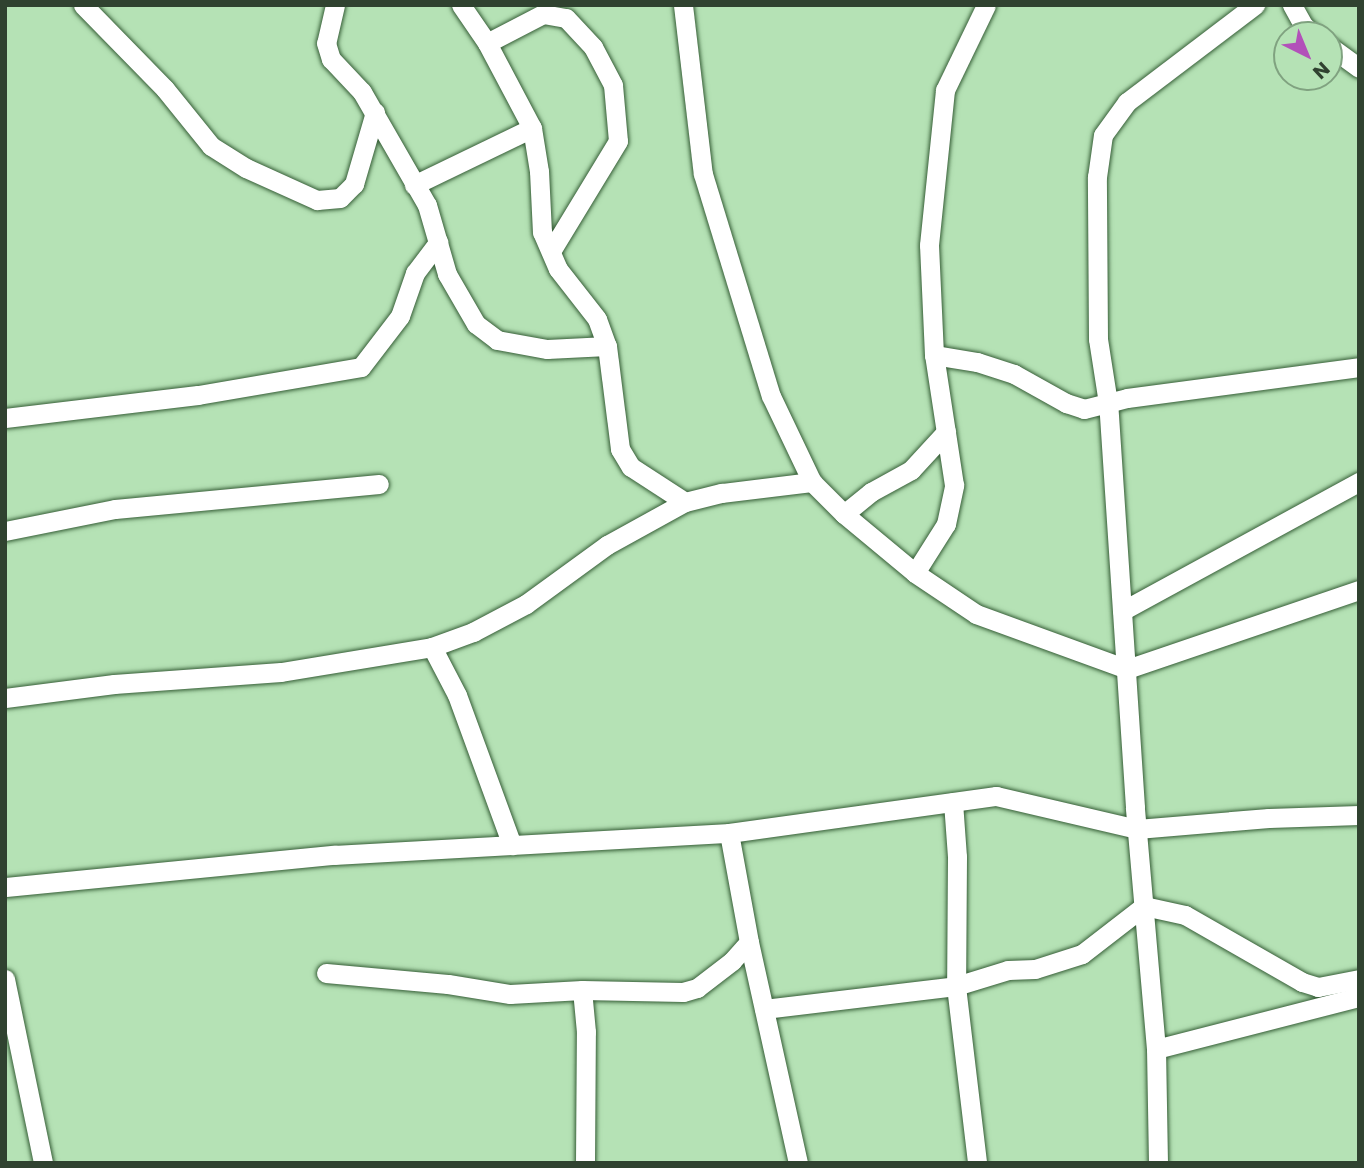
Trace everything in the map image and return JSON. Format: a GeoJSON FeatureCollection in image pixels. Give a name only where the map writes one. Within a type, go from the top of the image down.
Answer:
{"type":"FeatureCollection","features":[{"type":"Feature","properties":{"kind":"street"},"geometry":{"type":"LineString","coordinates":[[83,5],[165,89],[211,146],[246,168],[317,200],[340,198],[354,184],[375,112]]}},
{"type":"Feature","properties":{"kind":"street"},"geometry":{"type":"LineString","coordinates":[[335,5],[326,43],[331,60],[362,92],[427,205],[447,274],[476,324],[497,340],[547,349],[607,346]]}},
{"type":"Feature","properties":{"kind":"street"},"geometry":{"type":"LineString","coordinates":[[461,5],[487,43],[532,128],[539,172],[542,232],[558,269],[597,319],[607,346],[620,449],[631,467],[685,502]]}},
{"type":"Feature","properties":{"kind":"street"},"geometry":{"type":"LineString","coordinates":[[683,5],[703,174],[771,397],[812,482],[845,514],[915,573],[976,614],[1127,669],[1359,590]]}},
{"type":"Feature","properties":{"kind":"street"},"geometry":{"type":"LineString","coordinates":[[915,573],[946,523],[954,485],[934,355],[929,245],[945,90],[986,5]]}},
{"type":"Feature","properties":{"kind":"street"},"geometry":{"type":"LineString","coordinates":[[1158,1163],[1156,1049],[1137,829],[1108,403],[1098,339],[1097,177],[1103,135],[1128,102],[1255,5]]}},
{"type":"Feature","properties":{"kind":"street"},"geometry":{"type":"LineString","coordinates":[[1292,5],[1301,21]]}},
{"type":"Feature","properties":{"kind":"street"},"geometry":{"type":"LineString","coordinates":[[487,43],[543,14],[566,18],[593,47],[614,85],[618,141],[551,251]]}},
{"type":"Feature","properties":{"kind":"street"},"geometry":{"type":"LineString","coordinates":[[1343,56],[1359,68]]}},
{"type":"Feature","properties":{"kind":"street"},"geometry":{"type":"LineString","coordinates":[[414,185],[532,128]]}},
{"type":"Feature","properties":{"kind":"street"},"geometry":{"type":"LineString","coordinates":[[366,145],[387,138]]}},
{"type":"Feature","properties":{"kind":"street"},"geometry":{"type":"LineString","coordinates":[[5,418],[198,395],[361,367],[400,316],[415,273],[438,242]]}},
{"type":"Feature","properties":{"kind":"street"},"geometry":{"type":"LineString","coordinates":[[934,355],[976,362],[1014,374],[1066,403],[1084,409],[1108,403],[1359,367]]}},
{"type":"Feature","properties":{"kind":"street"},"geometry":{"type":"LineString","coordinates":[[845,514],[871,492],[911,470],[946,432]]}},
{"type":"Feature","properties":{"kind":"street"},"geometry":{"type":"LineString","coordinates":[[5,698],[114,684],[281,672],[432,646],[473,632],[526,604],[607,545],[685,502],[722,493],[812,482]]}},
{"type":"Feature","properties":{"kind":"street"},"geometry":{"type":"LineString","coordinates":[[1122,611],[1359,482]]}},
{"type":"Feature","properties":{"kind":"street"},"geometry":{"type":"LineString","coordinates":[[5,531],[115,509],[379,484]]}},
{"type":"Feature","properties":{"kind":"street"},"geometry":{"type":"LineString","coordinates":[[432,646],[457,695],[512,845]]}},
{"type":"Feature","properties":{"kind":"street"},"geometry":{"type":"LineString","coordinates":[[5,887],[334,855],[729,833],[996,796],[1137,829],[1269,818],[1359,815]]}},
{"type":"Feature","properties":{"kind":"street"},"geometry":{"type":"LineString","coordinates":[[953,802],[957,857],[956,986],[977,1163]]}},
{"type":"Feature","properties":{"kind":"street"},"geometry":{"type":"LineString","coordinates":[[729,833],[749,942],[798,1163]]}},
{"type":"Feature","properties":{"kind":"street"},"geometry":{"type":"LineString","coordinates":[[764,1009],[956,986],[1008,970],[1035,970],[1082,954],[1144,906]]}},
{"type":"Feature","properties":{"kind":"street"},"geometry":{"type":"LineString","coordinates":[[1144,906],[1185,915],[1302,982],[1318,987],[1359,979]]}},
{"type":"Feature","properties":{"kind":"street"},"geometry":{"type":"LineString","coordinates":[[326,973],[448,984],[510,994],[582,990],[683,992],[697,988],[732,961],[749,942]]}},
{"type":"Feature","properties":{"kind":"street"},"geometry":{"type":"LineString","coordinates":[[5,979],[43,1163]]}},
{"type":"Feature","properties":{"kind":"street"},"geometry":{"type":"LineString","coordinates":[[582,990],[586,1032],[585,1163]]}},
{"type":"Feature","properties":{"kind":"street"},"geometry":{"type":"LineString","coordinates":[[1156,1049],[1359,997]]}}]}
